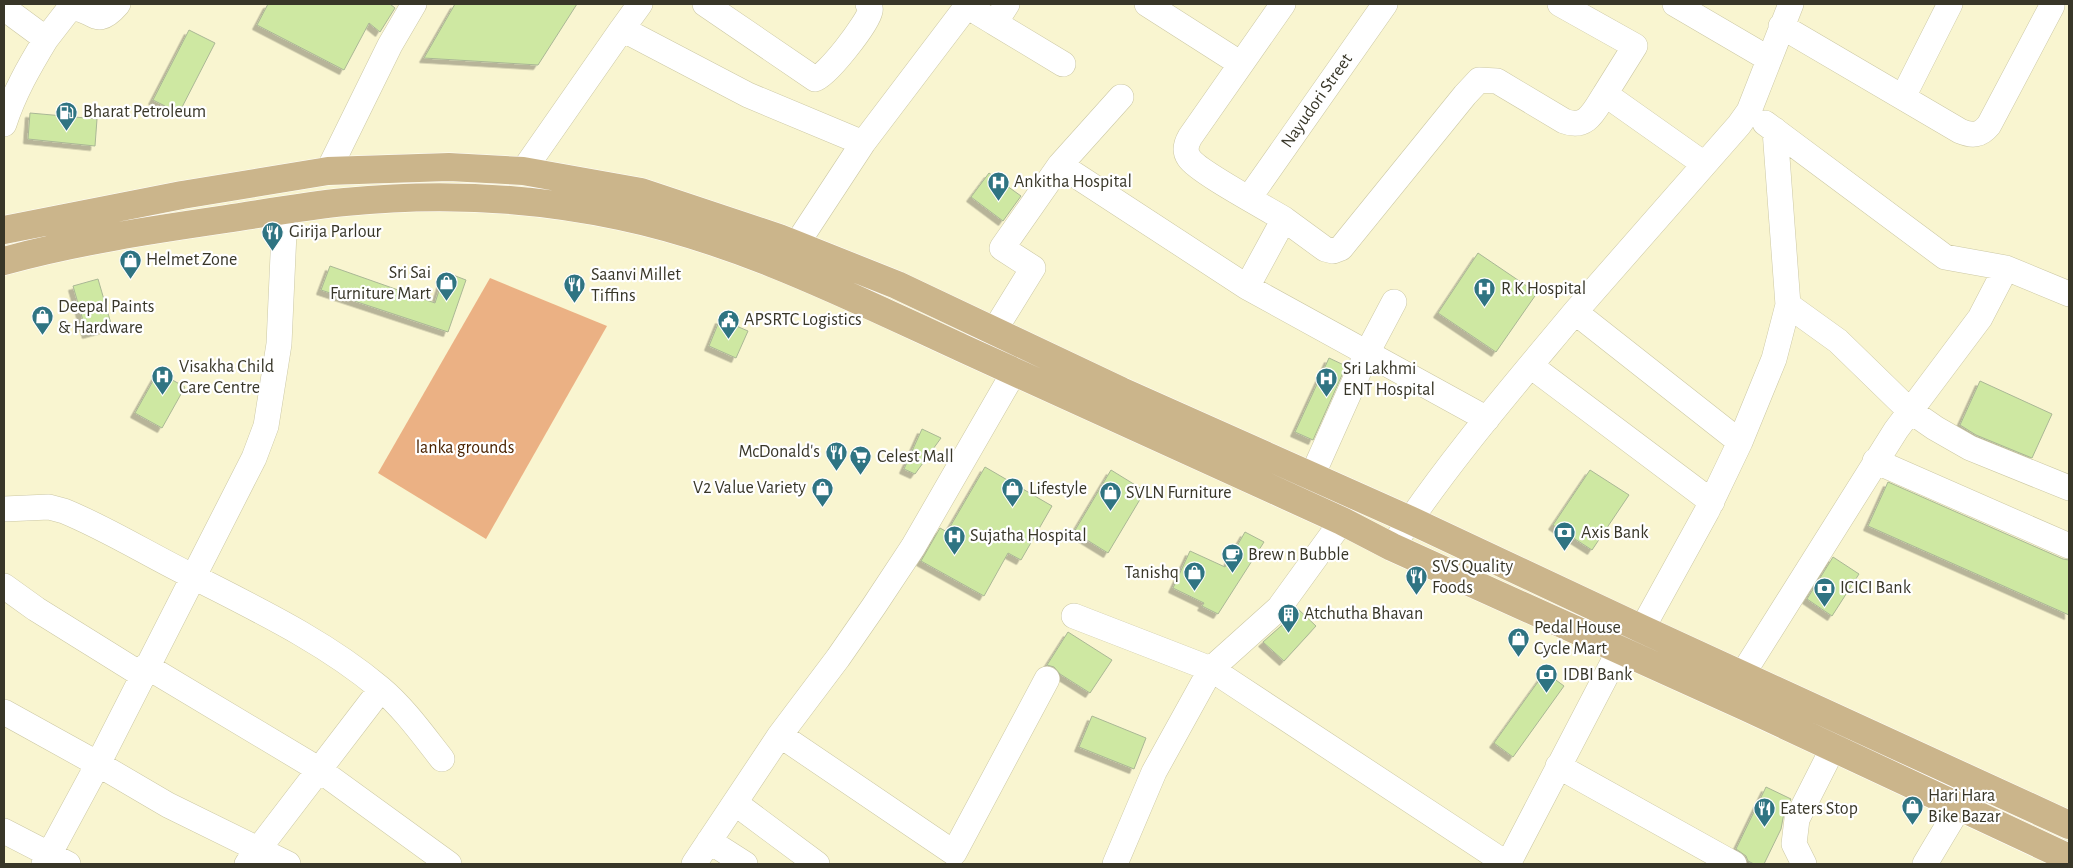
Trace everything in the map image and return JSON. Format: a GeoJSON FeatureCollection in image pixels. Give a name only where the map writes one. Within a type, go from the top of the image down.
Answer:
{"type":"FeatureCollection","features":[{"type":"Feature","properties":{"kind":"main road"},"geometry":{"type":"LineString","coordinates":[[4,230],[182,195],[328,171],[450,167],[523,171],[641,192],[818,252],[897,285],[1120,391],[1410,520],[1642,629],[2069,824]]}},
{"type":"Feature","properties":{"kind":"main road"},"geometry":{"type":"LineString","coordinates":[[4,261],[116,235],[285,210],[369,200],[468,199],[547,204],[617,215],[711,240],[842,293],[1342,521],[1392,547],[2069,858]]}},
{"type":"Feature","properties":{"kind":"street"},"geometry":{"type":"LineString","coordinates":[[4,124],[8,98],[46,39],[70,8],[77,8],[102,17],[108,15],[118,4]]}},
{"type":"Feature","properties":{"kind":"street"},"geometry":{"type":"LineString","coordinates":[[328,171],[390,45],[414,4]]}},
{"type":"Feature","properties":{"kind":"street"},"geometry":{"type":"LineString","coordinates":[[523,171],[640,4]]}},
{"type":"Feature","properties":{"kind":"street"},"geometry":{"type":"LineString","coordinates":[[705,4],[815,78],[819,78],[828,70],[852,40],[868,16],[870,11],[868,4]]}},
{"type":"Feature","properties":{"kind":"street"},"geometry":{"type":"LineString","coordinates":[[1147,4],[1241,64]]}},
{"type":"Feature","properties":{"kind":"street"},"geometry":{"type":"LineString","coordinates":[[1283,4],[1190,136],[1186,143],[1186,150],[1192,162],[1200,169],[1284,219],[1325,249],[1333,251],[1341,248],[1464,95],[1479,80],[1497,81],[1573,125],[1581,123],[1590,116],[1635,46],[1560,4]]}},
{"type":"Feature","properties":{"kind":"street","name":"Nayudori Street"},"geometry":{"type":"LineString","coordinates":[[1249,198],[1385,4]]}},
{"type":"Feature","properties":{"kind":"street"},"geometry":{"type":"LineString","coordinates":[[1675,4],[1769,60]]}},
{"type":"Feature","properties":{"kind":"street"},"geometry":{"type":"LineString","coordinates":[[1392,547],[1410,520],[1487,420],[1575,312],[1749,111],[1791,4]]}},
{"type":"Feature","properties":{"kind":"street"},"geometry":{"type":"LineString","coordinates":[[1903,97],[1950,4]]}},
{"type":"Feature","properties":{"kind":"street"},"geometry":{"type":"LineString","coordinates":[[796,245],[863,143],[967,5],[1001,13],[1063,64]]}},
{"type":"Feature","properties":{"kind":"street"},"geometry":{"type":"LineString","coordinates":[[4,8],[46,39]]}},
{"type":"Feature","properties":{"kind":"street"},"geometry":{"type":"LineString","coordinates":[[1781,26],[1969,134],[1977,134],[1984,131],[1989,125],[2057,8]]}},
{"type":"Feature","properties":{"kind":"street"},"geometry":{"type":"LineString","coordinates":[[622,29],[748,95],[863,143]]}},
{"type":"Feature","properties":{"kind":"street"},"geometry":{"type":"LineString","coordinates":[[1605,94],[1704,164]]}},
{"type":"Feature","properties":{"kind":"street"},"geometry":{"type":"LineString","coordinates":[[994,331],[1033,268],[1002,248],[1060,165],[1121,96]]}},
{"type":"Feature","properties":{"kind":"street"},"geometry":{"type":"LineString","coordinates":[[1749,111],[1946,257],[2006,268],[2069,294]]}},
{"type":"Feature","properties":{"kind":"street"},"geometry":{"type":"LineString","coordinates":[[1642,629],[1712,502],[1740,442],[1774,359],[1788,305],[1775,130]]}},
{"type":"Feature","properties":{"kind":"street"},"geometry":{"type":"LineString","coordinates":[[1060,165],[1247,287],[1487,420]]}},
{"type":"Feature","properties":{"kind":"street"},"geometry":{"type":"LineString","coordinates":[[4,832],[54,861],[98,764],[144,671],[254,458],[266,426],[279,344],[285,210]]}},
{"type":"Feature","properties":{"kind":"street"},"geometry":{"type":"LineString","coordinates":[[1247,287],[1284,219]]}},
{"type":"Feature","properties":{"kind":"street"},"geometry":{"type":"LineString","coordinates":[[1742,675],[1875,461],[1909,410],[1939,374],[1980,318],[2006,268]]}},
{"type":"Feature","properties":{"kind":"street"},"geometry":{"type":"LineString","coordinates":[[1312,476],[1367,353],[1394,302]]}},
{"type":"Feature","properties":{"kind":"street"},"geometry":{"type":"LineString","coordinates":[[1788,305],[1838,341],[1909,410],[1935,428],[1970,448],[2069,488]]}},
{"type":"Feature","properties":{"kind":"street"},"geometry":{"type":"LineString","coordinates":[[1575,312],[1740,442]]}},
{"type":"Feature","properties":{"kind":"street"},"geometry":{"type":"LineString","coordinates":[[1531,366],[1712,502]]}},
{"type":"Feature","properties":{"kind":"street"},"geometry":{"type":"LineString","coordinates":[[694,864],[780,736],[838,658],[912,547],[1014,372]]}},
{"type":"Feature","properties":{"kind":"street"},"geometry":{"type":"LineString","coordinates":[[1875,461],[2069,546]]}},
{"type":"Feature","properties":{"kind":"street"},"geometry":{"type":"LineString","coordinates":[[4,509],[49,508],[64,511],[228,593],[290,628],[339,658],[381,689],[418,728],[442,759]]}},
{"type":"Feature","properties":{"kind":"street"},"geometry":{"type":"LineString","coordinates":[[1115,864],[1154,772],[1211,669],[1279,608],[1342,521]]}},
{"type":"Feature","properties":{"kind":"street"},"geometry":{"type":"LineString","coordinates":[[4,586],[36,609],[318,770],[449,864]]}},
{"type":"Feature","properties":{"kind":"street"},"geometry":{"type":"LineString","coordinates":[[1074,616],[1211,669],[1515,862],[1558,766],[1620,651]]}},
{"type":"Feature","properties":{"kind":"street"},"geometry":{"type":"LineString","coordinates":[[780,736],[963,859],[1047,679]]}},
{"type":"Feature","properties":{"kind":"street"},"geometry":{"type":"LineString","coordinates":[[252,856],[381,689]]}},
{"type":"Feature","properties":{"kind":"street"},"geometry":{"type":"LineString","coordinates":[[4,712],[98,764],[252,856],[288,864]]}},
{"type":"Feature","properties":{"kind":"street"},"geometry":{"type":"LineString","coordinates":[[1804,864],[1794,844],[1797,819],[1833,748]]}},
{"type":"Feature","properties":{"kind":"street"},"geometry":{"type":"LineString","coordinates":[[1558,766],[1734,864]]}},
{"type":"Feature","properties":{"kind":"street"},"geometry":{"type":"LineString","coordinates":[[735,803],[817,864]]}},
{"type":"Feature","properties":{"kind":"street"},"geometry":{"type":"LineString","coordinates":[[1925,864],[1959,807]]}},
{"type":"Feature","properties":{"kind":"street"},"geometry":{"type":"LineString","coordinates":[[709,841],[745,864]]}},
{"type":"Feature","properties":{"kind":"green space","name":"lanka grounds"},"geometry":{"type":"Polygon","coordinates":[[[490,278],[607,326],[486,539],[378,473],[490,278]]]}},
{"type":"Feature","properties":{"kind":"building"},"geometry":{"type":"Polygon","coordinates":[[[268,4],[390,4],[395,8],[380,32],[369,23],[344,70],[257,25],[268,4]]]}},
{"type":"Feature","properties":{"kind":"building"},"geometry":{"type":"Polygon","coordinates":[[[455,4],[577,4],[538,65],[424,58],[455,4]]]}},
{"type":"Feature","properties":{"kind":"building"},"geometry":{"type":"Polygon","coordinates":[[[189,30],[215,43],[179,113],[153,100],[189,30]]]}},
{"type":"Feature","properties":{"kind":"building"},"geometry":{"type":"Polygon","coordinates":[[[30,113],[97,119],[95,146],[28,139],[30,113]]]}},
{"type":"Feature","properties":{"kind":"building"},"geometry":{"type":"Polygon","coordinates":[[[989,173],[1021,196],[1003,221],[971,197],[989,173]]]}},
{"type":"Feature","properties":{"kind":"building"},"geometry":{"type":"Polygon","coordinates":[[[1478,253],[1537,293],[1496,352],[1438,313],[1478,253]]]}},
{"type":"Feature","properties":{"kind":"building"},"geometry":{"type":"Polygon","coordinates":[[[330,266],[435,303],[445,272],[466,280],[448,332],[321,290],[330,266]]]}},
{"type":"Feature","properties":{"kind":"building"},"geometry":{"type":"Polygon","coordinates":[[[98,279],[112,327],[87,334],[73,286],[98,279]]]}},
{"type":"Feature","properties":{"kind":"building","name":"APSRTC Logistics"},"geometry":{"type":"Polygon","coordinates":[[[720,319],[748,331],[736,358],[709,346],[720,319]]]}},
{"type":"Feature","properties":{"kind":"building"},"geometry":{"type":"Polygon","coordinates":[[[1329,358],[1346,366],[1313,440],[1295,432],[1329,358]]]}},
{"type":"Feature","properties":{"kind":"building"},"geometry":{"type":"Polygon","coordinates":[[[158,372],[185,387],[162,428],[135,413],[158,372]]]}},
{"type":"Feature","properties":{"kind":"building"},"geometry":{"type":"Polygon","coordinates":[[[1980,381],[2052,414],[2032,458],[1976,435],[1960,425],[1980,381]]]}},
{"type":"Feature","properties":{"kind":"building"},"geometry":{"type":"Polygon","coordinates":[[[922,429],[941,438],[915,474],[904,469],[922,429]]]}},
{"type":"Feature","properties":{"kind":"building"},"geometry":{"type":"Polygon","coordinates":[[[985,467],[1052,506],[1021,560],[1008,553],[984,596],[921,561],[940,528],[947,532],[985,467]]]}},
{"type":"Feature","properties":{"kind":"building","name":"SVLN Furniture"},"geometry":{"type":"Polygon","coordinates":[[[1111,470],[1145,491],[1108,553],[1074,532],[1111,470]]]}},
{"type":"Feature","properties":{"kind":"building"},"geometry":{"type":"Polygon","coordinates":[[[1590,470],[1629,495],[1592,550],[1553,525],[1590,470]]]}},
{"type":"Feature","properties":{"kind":"building"},"geometry":{"type":"Polygon","coordinates":[[[1888,482],[2069,560],[2069,615],[1868,526],[1888,482]]]}},
{"type":"Feature","properties":{"kind":"building"},"geometry":{"type":"Polygon","coordinates":[[[1245,532],[1264,542],[1218,614],[1202,606],[1204,603],[1173,588],[1190,551],[1225,567],[1245,532]]]}},
{"type":"Feature","properties":{"kind":"building"},"geometry":{"type":"Polygon","coordinates":[[[1833,557],[1859,574],[1832,616],[1807,599],[1833,557]]]}},
{"type":"Feature","properties":{"kind":"building","name":"Atchutha Bhavan"},"geometry":{"type":"Polygon","coordinates":[[[1297,608],[1316,626],[1284,661],[1263,642],[1289,619],[1297,608]]]}},
{"type":"Feature","properties":{"kind":"building"},"geometry":{"type":"Polygon","coordinates":[[[1068,632],[1112,660],[1090,693],[1060,674],[1054,667],[1047,665],[1068,632]]]}},
{"type":"Feature","properties":{"kind":"building"},"geometry":{"type":"Polygon","coordinates":[[[1545,672],[1564,686],[1513,757],[1494,743],[1545,672]]]}},
{"type":"Feature","properties":{"kind":"building"},"geometry":{"type":"Polygon","coordinates":[[[1092,716],[1146,738],[1134,769],[1079,747],[1092,716]]]}},
{"type":"Feature","properties":{"kind":"building","name":"Eaters Stop"},"geometry":{"type":"Polygon","coordinates":[[[1766,787],[1791,799],[1784,813],[1781,829],[1764,864],[1754,864],[1748,861],[1746,856],[1736,849],[1766,787]]]}},
{"type":"Feature","properties":{"kind":"place","name":"Bharat Petroleum"},"geometry":{"type":"Point","coordinates":[67,131]}},
{"type":"Feature","properties":{"kind":"place","name":"Ankitha Hospital"},"geometry":{"type":"Point","coordinates":[998,201]}},
{"type":"Feature","properties":{"kind":"place","name":"Girija Parlour"},"geometry":{"type":"Point","coordinates":[273,251]}},
{"type":"Feature","properties":{"kind":"place","name":"Helmet Zone"},"geometry":{"type":"Point","coordinates":[130,279]}},
{"type":"Feature","properties":{"kind":"place","name":"Sri Sai Furniture Mart"},"geometry":{"type":"Point","coordinates":[447,302]}},
{"type":"Feature","properties":{"kind":"place","name":"Saanvi Millet Tiffins"},"geometry":{"type":"Point","coordinates":[575,304]}},
{"type":"Feature","properties":{"kind":"place","name":"R K Hospital"},"geometry":{"type":"Point","coordinates":[1485,308]}},
{"type":"Feature","properties":{"kind":"place","name":"Deepal Paints & Hardware"},"geometry":{"type":"Point","coordinates":[42,336]}},
{"type":"Feature","properties":{"kind":"place","name":"APSRTC Logistics"},"geometry":{"type":"Point","coordinates":[728,339]}},
{"type":"Feature","properties":{"kind":"place","name":"Visakha Child Care Centre"},"geometry":{"type":"Point","coordinates":[163,396]}},
{"type":"Feature","properties":{"kind":"place","name":"Sri Lakhmi ENT Hospital"},"geometry":{"type":"Point","coordinates":[1327,398]}},
{"type":"Feature","properties":{"kind":"place","name":"McDonald's"},"geometry":{"type":"Point","coordinates":[836,471]}},
{"type":"Feature","properties":{"kind":"place","name":"Celest Mall"},"geometry":{"type":"Point","coordinates":[861,476]}},
{"type":"Feature","properties":{"kind":"place","name":"V2 Value Variety"},"geometry":{"type":"Point","coordinates":[822,507]}},
{"type":"Feature","properties":{"kind":"place","name":"Lifestyle"},"geometry":{"type":"Point","coordinates":[1013,508]}},
{"type":"Feature","properties":{"kind":"place","name":"SVLN Furniture"},"geometry":{"type":"Point","coordinates":[1110,512]}},
{"type":"Feature","properties":{"kind":"place","name":"Axis Bank"},"geometry":{"type":"Point","coordinates":[1565,552]}},
{"type":"Feature","properties":{"kind":"place","name":"Sujatha Hospital"},"geometry":{"type":"Point","coordinates":[954,555]}},
{"type":"Feature","properties":{"kind":"place","name":"Brew n Bubble"},"geometry":{"type":"Point","coordinates":[1232,574]}},
{"type":"Feature","properties":{"kind":"place","name":"Tanishq"},"geometry":{"type":"Point","coordinates":[1195,592]}},
{"type":"Feature","properties":{"kind":"place","name":"SVS Quality Foods"},"geometry":{"type":"Point","coordinates":[1416,596]}},
{"type":"Feature","properties":{"kind":"place","name":"ICICI Bank"},"geometry":{"type":"Point","coordinates":[1824,607]}},
{"type":"Feature","properties":{"kind":"place","name":"Atchutha Bhavan"},"geometry":{"type":"Point","coordinates":[1288,633]}},
{"type":"Feature","properties":{"kind":"place","name":"Pedal House Cycle Mart"},"geometry":{"type":"Point","coordinates":[1518,657]}},
{"type":"Feature","properties":{"kind":"place","name":"IDBI Bank"},"geometry":{"type":"Point","coordinates":[1547,694]}},
{"type":"Feature","properties":{"kind":"place","name":"Hari Hara Bike Bazar"},"geometry":{"type":"Point","coordinates":[1912,825]}},
{"type":"Feature","properties":{"kind":"place","name":"Eaters Stop"},"geometry":{"type":"Point","coordinates":[1764,828]}}]}
